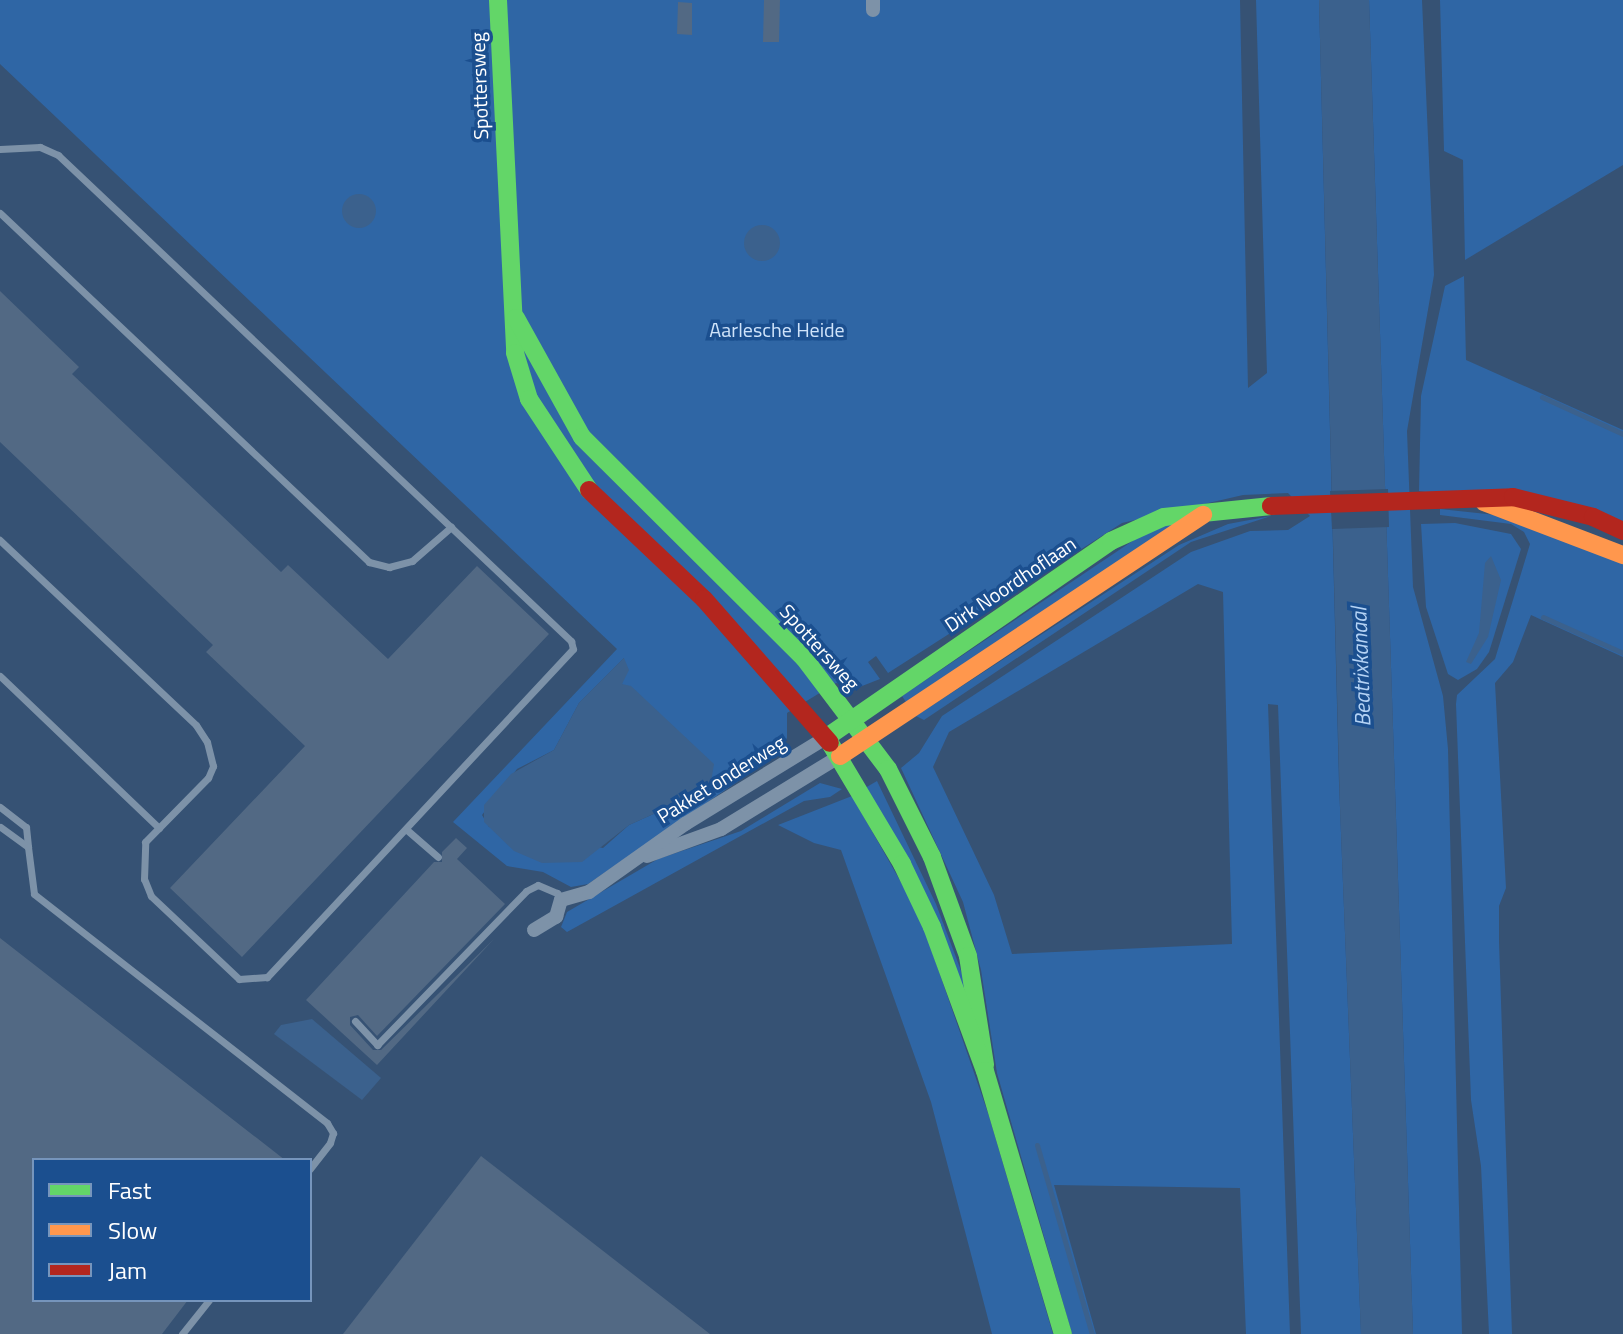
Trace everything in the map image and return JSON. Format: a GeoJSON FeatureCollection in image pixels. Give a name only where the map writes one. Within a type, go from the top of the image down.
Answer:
{"type":"FeatureCollection","features":[{"type":"Feature","properties":{"kind":"main road","name":"Spottersweg"},"geometry":{"type":"LineString","coordinates":[[498,0],[515,353],[529,399],[571,469],[704,599],[827,737],[840,756],[932,927],[985,1071],[1063,1334]]}},
{"type":"Feature","properties":{"kind":"main road","name":"Spottersweg"},"geometry":{"type":"LineString","coordinates":[[514,314],[582,437],[804,658],[869,740],[932,857],[968,956],[985,1041],[985,1071]]}},
{"type":"Feature","properties":{"kind":"main road","name":"Dirk Noordhoflaan"},"geometry":{"type":"LineString","coordinates":[[827,737],[1111,541],[1164,517],[1288,504],[1513,497],[1554,505],[1623,531]]}},
{"type":"Feature","properties":{"kind":"main road","name":"Dirk Noordhoflaan"},"geometry":{"type":"LineString","coordinates":[[1477,499],[1623,555]]}},
{"type":"Feature","properties":{"kind":"main road","name":"Dirk Noordhoflaan"},"geometry":{"type":"LineString","coordinates":[[840,756],[869,740],[1203,515]]}},
{"type":"Feature","properties":{"kind":"street","name":"Pakket onderweg"},"geometry":{"type":"LineString","coordinates":[[534,930],[556,917],[561,900],[589,892],[697,816],[827,737]]}},
{"type":"Feature","properties":{"kind":"street","name":"Pakket onderweg"},"geometry":{"type":"LineString","coordinates":[[639,859],[721,829],[840,756]]}},
{"type":"Feature","properties":{"kind":"lane"},"geometry":{"type":"LineString","coordinates":[[0,149],[40,147],[58,155],[571,641],[573,649],[267,977],[253,981],[228,973],[151,896],[141,859],[145,842],[208,778],[213,766],[207,742],[196,725],[0,540]]}},
{"type":"Feature","properties":{"kind":"lane"},"geometry":{"type":"LineString","coordinates":[[0,213],[369,562],[389,567],[412,561],[451,527]]}},
{"type":"Feature","properties":{"kind":"lane"},"geometry":{"type":"LineString","coordinates":[[0,676],[159,828]]}},
{"type":"Feature","properties":{"kind":"lane"},"geometry":{"type":"LineString","coordinates":[[0,807],[26,827],[34,894],[327,1123],[333,1133],[330,1143],[312,1166]]}},
{"type":"Feature","properties":{"kind":"lane"},"geometry":{"type":"LineString","coordinates":[[0,827],[28,847]]}},
{"type":"Feature","properties":{"kind":"lane"},"geometry":{"type":"LineString","coordinates":[[407,830],[438,857]]}},
{"type":"Feature","properties":{"kind":"lane"},"geometry":{"type":"LineString","coordinates":[[355,1021],[377,1045],[526,891],[538,885],[557,893],[561,900]]}},
{"type":"Feature","properties":{"kind":"lane"},"geometry":{"type":"LineString","coordinates":[[182,1334],[207,1302]]}},
{"type":"Feature","properties":{"kind":"green space","name":"Aarlesche Heide"},"geometry":{"type":"Polygon","coordinates":[[[0,0],[1240,0],[1248,388],[1267,373],[1256,0],[1319,0],[1339,783],[1361,1334],[1301,1334],[1278,705],[1268,704],[1290,1334],[1246,1334],[1240,1188],[1054,1185],[1096,1334],[1072,1334],[997,1073],[981,970],[963,902],[901,768],[919,753],[942,716],[1191,552],[1250,531],[1288,530],[1310,516],[1288,493],[1243,495],[1122,523],[888,673],[876,656],[868,662],[880,679],[857,688],[836,683],[787,713],[787,738],[775,756],[588,884],[571,887],[543,872],[507,866],[453,822],[617,649],[0,64],[0,0]],[[1198,584],[949,732],[933,767],[994,895],[1012,954],[1232,944],[1223,592],[1198,584]],[[624,658],[579,703],[554,750],[517,769],[482,815],[489,827],[603,848],[629,825],[689,798],[711,782],[622,684],[624,658]]]}},
{"type":"Feature","properties":{"kind":"green space"},"geometry":{"type":"Polygon","coordinates":[[[1369,0],[1422,0],[1434,275],[1407,431],[1413,587],[1443,696],[1448,749],[1462,1334],[1413,1334],[1369,0]]]}},
{"type":"Feature","properties":{"kind":"green space"},"geometry":{"type":"Polygon","coordinates":[[[1440,0],[1623,0],[1623,165],[1465,260],[1463,160],[1444,151],[1440,0]]]}},
{"type":"Feature","properties":{"kind":"green space"},"geometry":{"type":"Polygon","coordinates":[[[1464,276],[1466,360],[1623,430],[1623,525],[1419,491],[1421,396],[1445,286],[1464,276]]]}},
{"type":"Feature","properties":{"kind":"green space"},"geometry":{"type":"Polygon","coordinates":[[[1440,509],[1505,516],[1623,561],[1623,657],[1531,615],[1513,662],[1495,683],[1506,888],[1499,906],[1499,941],[1512,1334],[1489,1334],[1481,1166],[1471,1100],[1456,704],[1457,695],[1495,659],[1530,544],[1524,532],[1511,524],[1440,515],[1440,509]]]}},
{"type":"Feature","properties":{"kind":"green space"},"geometry":{"type":"Polygon","coordinates":[[[1271,516],[1191,542],[924,720],[916,716],[1179,545],[1228,524],[1271,516]]]}},
{"type":"Feature","properties":{"kind":"green space"},"geometry":{"type":"Polygon","coordinates":[[[1455,523],[1511,534],[1521,549],[1489,652],[1477,669],[1458,680],[1448,674],[1426,607],[1421,524],[1455,523]]]}},
{"type":"Feature","properties":{"kind":"green space"},"geometry":{"type":"Polygon","coordinates":[[[1170,524],[1172,529],[906,702],[902,696],[1140,536],[1170,524]]]}},
{"type":"Feature","properties":{"kind":"green space"},"geometry":{"type":"Polygon","coordinates":[[[877,781],[936,904],[969,992],[980,1039],[865,788],[877,781]]]}},
{"type":"Feature","properties":{"kind":"green space"},"geometry":{"type":"Polygon","coordinates":[[[820,783],[842,789],[830,797],[804,801],[567,932],[561,927],[567,912],[658,859],[741,831],[820,783]]]}},
{"type":"Feature","properties":{"kind":"green space"},"geometry":{"type":"Polygon","coordinates":[[[852,796],[919,914],[989,1116],[1053,1334],[992,1334],[931,1102],[841,850],[814,843],[778,825],[852,796]]]}},
{"type":"Feature","properties":{"kind":"water","name":"Beatrixkanaal"},"geometry":{"type":"Polygon","coordinates":[[[1319,0],[1369,0],[1413,1334],[1361,1334],[1340,807],[1319,0]]]}},
{"type":"Feature","properties":{"kind":"water"},"geometry":{"type":"Polygon","coordinates":[[[359,194],[371,199],[376,211],[371,223],[359,228],[347,223],[342,211],[347,199],[359,194]]]}},
{"type":"Feature","properties":{"kind":"water"},"geometry":{"type":"Polygon","coordinates":[[[762,225],[775,230],[780,243],[775,256],[762,261],[749,256],[744,243],[749,230],[762,225]]]}},
{"type":"Feature","properties":{"kind":"water"},"geometry":{"type":"Polygon","coordinates":[[[1491,556],[1501,580],[1488,637],[1471,664],[1466,662],[1479,633],[1485,563],[1491,556]]]}},
{"type":"Feature","properties":{"kind":"water"},"geometry":{"type":"Polygon","coordinates":[[[624,658],[629,670],[622,684],[631,686],[714,764],[711,782],[689,798],[629,825],[582,862],[542,863],[514,851],[484,822],[484,805],[511,774],[554,750],[579,703],[624,658]]]}},
{"type":"Feature","properties":{"kind":"water"},"geometry":{"type":"Polygon","coordinates":[[[312,1019],[381,1078],[362,1100],[274,1034],[281,1025],[312,1019]]]}},
{"type":"Feature","properties":{"kind":"pier"},"geometry":{"type":"Polygon","coordinates":[[[1388,489],[1389,527],[1332,529],[1330,491],[1388,489]]]}},
{"type":"Feature","properties":{"kind":"building"},"geometry":{"type":"Polygon","coordinates":[[[764,0],[780,0],[779,42],[763,42],[764,0]]]}},
{"type":"Feature","properties":{"kind":"building"},"geometry":{"type":"Polygon","coordinates":[[[678,2],[692,3],[692,35],[677,34],[678,2]]]}},
{"type":"Feature","properties":{"kind":"building"},"geometry":{"type":"Polygon","coordinates":[[[0,291],[79,367],[72,374],[281,572],[288,565],[388,659],[477,566],[549,634],[242,957],[170,888],[305,746],[206,652],[213,645],[0,442],[0,291]]]}},
{"type":"Feature","properties":{"kind":"building"},"geometry":{"type":"Polygon","coordinates":[[[456,838],[467,848],[457,859],[505,904],[377,1036],[358,1015],[350,1017],[350,1025],[373,1050],[381,1050],[494,939],[377,1065],[306,1000],[434,862],[442,862],[442,852],[456,838]]]}},
{"type":"Feature","properties":{"kind":"building"},"geometry":{"type":"Polygon","coordinates":[[[0,938],[282,1158],[32,1158],[32,1302],[186,1302],[162,1334],[0,1334],[0,938]]]}},
{"type":"Feature","properties":{"kind":"building"},"geometry":{"type":"Polygon","coordinates":[[[481,1156],[710,1334],[343,1334],[481,1156]]]}},
{"type":"Feature","properties":{"kind":"waterway"},"geometry":{"type":"LineString","coordinates":[[1542,397],[1623,434]]}},
{"type":"Feature","properties":{"kind":"waterway"},"geometry":{"type":"LineString","coordinates":[[1543,617],[1623,653]]}},
{"type":"Feature","properties":{"kind":"waterway"},"geometry":{"type":"LineString","coordinates":[[1037,1145],[1092,1334]]}},
{"type":"Feature","properties":{"kind":"traffic: fast"},"geometry":{"type":"LineString","coordinates":[[498,0],[515,353],[529,399],[589,490]]}},
{"type":"Feature","properties":{"kind":"traffic: fast"},"geometry":{"type":"LineString","coordinates":[[516,318],[582,437],[804,658],[888,769],[932,857],[968,956],[985,1065]]}},
{"type":"Feature","properties":{"kind":"traffic: fast"},"geometry":{"type":"LineString","coordinates":[[827,737],[1111,541],[1164,517],[1271,506]]}},
{"type":"Feature","properties":{"kind":"traffic: fast"},"geometry":{"type":"LineString","coordinates":[[830,743],[902,864],[932,927],[985,1071],[1063,1334]]}},
{"type":"Feature","properties":{"kind":"traffic: slow"},"geometry":{"type":"LineString","coordinates":[[1484,502],[1623,555]]}},
{"type":"Feature","properties":{"kind":"traffic: slow"},"geometry":{"type":"LineString","coordinates":[[840,756],[1203,515]]}},
{"type":"Feature","properties":{"kind":"traffic: jam"},"geometry":{"type":"LineString","coordinates":[[589,490],[704,599],[830,743]]}},
{"type":"Feature","properties":{"kind":"traffic: jam"},"geometry":{"type":"LineString","coordinates":[[1271,506],[1513,497],[1593,517],[1623,531]]}}]}
